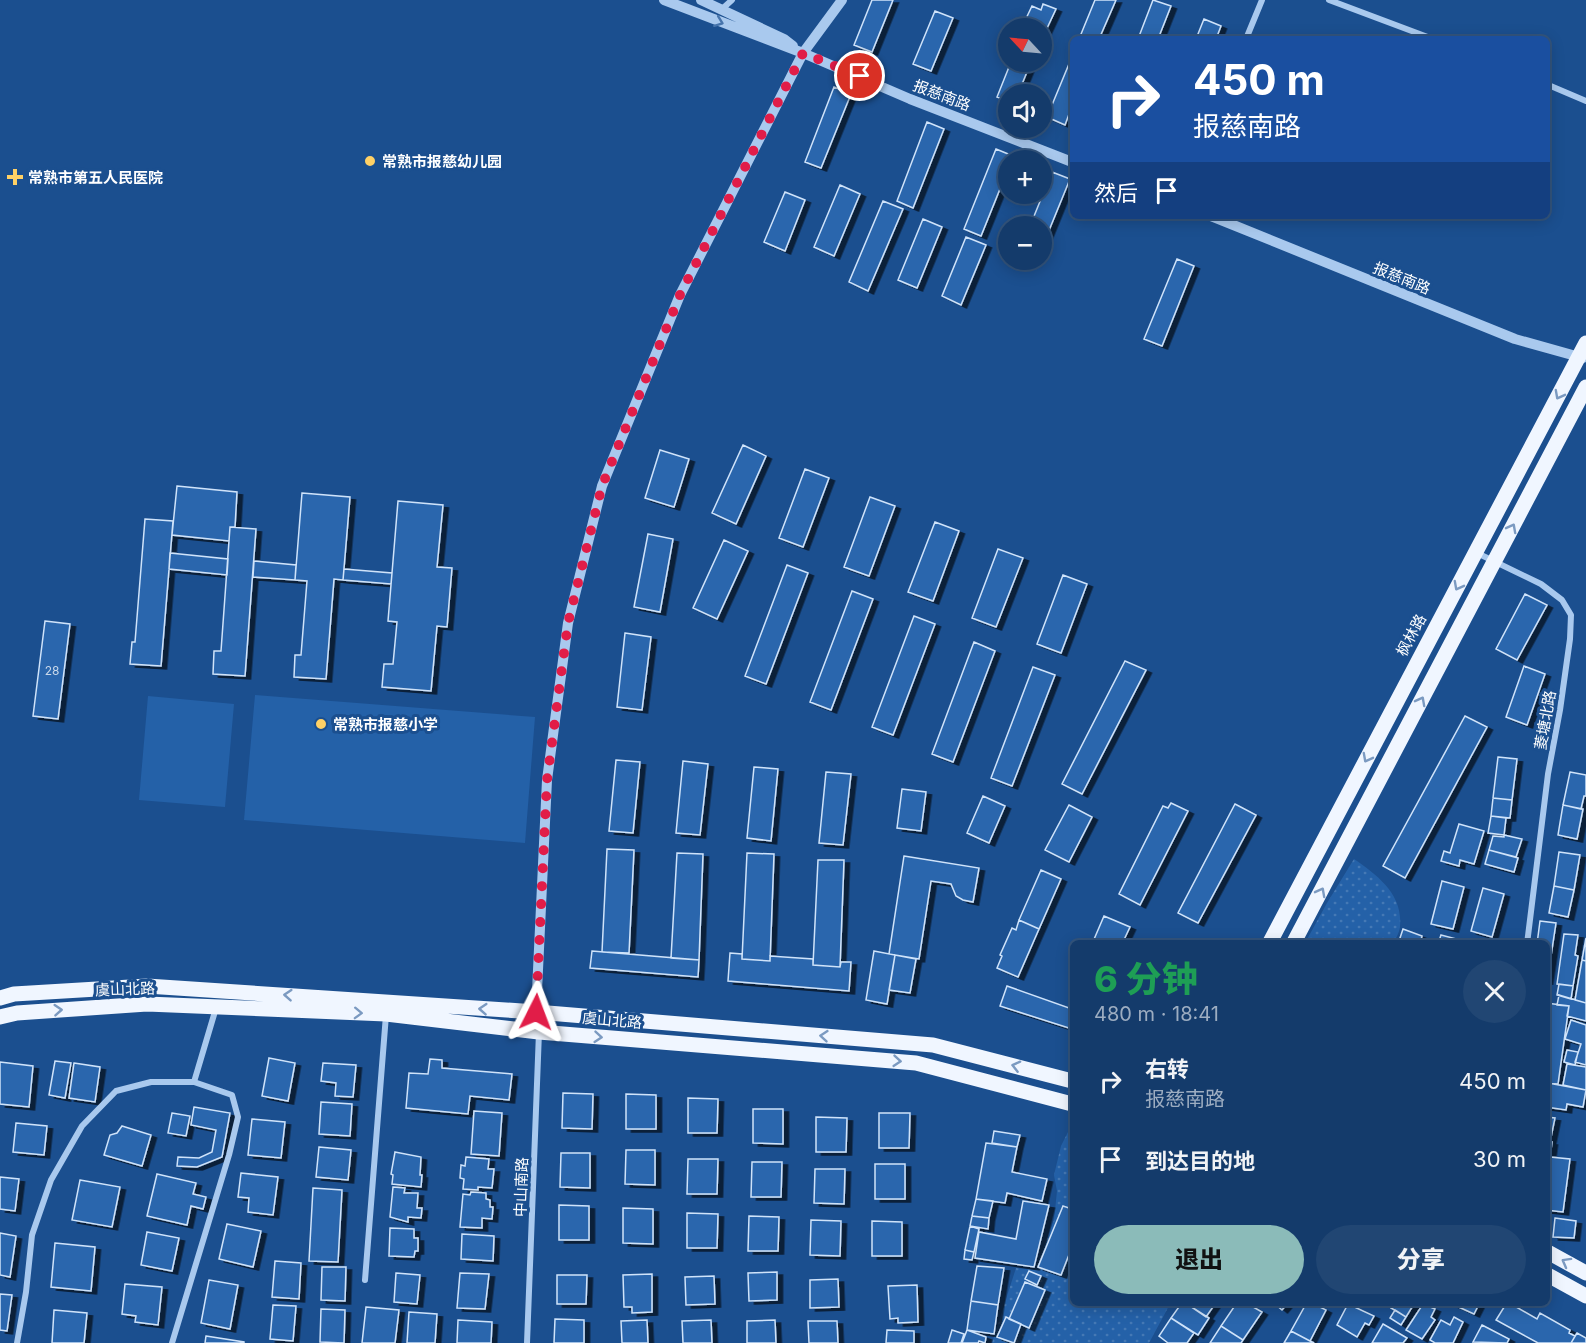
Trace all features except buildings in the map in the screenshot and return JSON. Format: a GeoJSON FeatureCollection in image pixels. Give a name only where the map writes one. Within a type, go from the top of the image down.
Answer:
{"type":"FeatureCollection","features":[{"type":"Feature","properties":{"kind":"main road","name":"枫林路"},"geometry":{"type":"LineString","coordinates":[[1271,940],[1475,552],[1582,358],[1586,343]]}},
{"type":"Feature","properties":{"kind":"main road"},"geometry":{"type":"LineString","coordinates":[[1295,940],[1586,387]]}},
{"type":"Feature","properties":{"kind":"main road","name":"虞山北路"},"geometry":{"type":"LineString","coordinates":[[0,998],[14,994],[147,986],[536,1012],[933,1045],[1070,1080]]}},
{"type":"Feature","properties":{"kind":"main road","name":"虞山北路"},"geometry":{"type":"LineString","coordinates":[[0,1017],[17,1013],[147,1004],[386,1014],[539,1032],[916,1063],[1070,1103]]}},
{"type":"Feature","properties":{"kind":"main road"},"geometry":{"type":"LineString","coordinates":[[1550,1253],[1586,1273]]}},
{"type":"Feature","properties":{"kind":"main road"},"geometry":{"type":"LineString","coordinates":[[1550,1276],[1586,1296]]}},
{"type":"Feature","properties":{"kind":"street","name":"报慈南路"},"geometry":{"type":"LineString","coordinates":[[664,0],[803,53],[910,99],[1070,161]]}},
{"type":"Feature","properties":{"kind":"street","name":"报慈南路"},"geometry":{"type":"LineString","coordinates":[[701,0],[784,39],[803,53]]}},
{"type":"Feature","properties":{"kind":"street"},"geometry":{"type":"LineString","coordinates":[[722,9],[732,0]]}},
{"type":"Feature","properties":{"kind":"street"},"geometry":{"type":"LineString","coordinates":[[539,1032],[536,1012],[547,780],[568,623],[602,486],[680,295],[803,53],[842,0]]}},
{"type":"Feature","properties":{"kind":"street"},"geometry":{"type":"LineString","coordinates":[[1247,36],[1262,0]]}},
{"type":"Feature","properties":{"kind":"street"},"geometry":{"type":"LineString","coordinates":[[1329,0],[1424,36]]}},
{"type":"Feature","properties":{"kind":"street"},"geometry":{"type":"LineString","coordinates":[[1550,86],[1586,101]]}},
{"type":"Feature","properties":{"kind":"street","name":"报慈南路"},"geometry":{"type":"LineString","coordinates":[[1218,219],[1504,334],[1582,358]]}},
{"type":"Feature","properties":{"kind":"street","name":"菱塘北路"},"geometry":{"type":"LineString","coordinates":[[1475,552],[1541,584],[1562,600],[1570,615],[1570,639],[1548,774],[1527,940]]}},
{"type":"Feature","properties":{"kind":"street"},"geometry":{"type":"LineString","coordinates":[[194,1082],[216,1007]]}},
{"type":"Feature","properties":{"kind":"street"},"geometry":{"type":"LineString","coordinates":[[365,1280],[386,1014]]}},
{"type":"Feature","properties":{"kind":"street","name":"中山南路"},"geometry":{"type":"LineString","coordinates":[[527,1343],[539,1032]]}},
{"type":"Feature","properties":{"kind":"street"},"geometry":{"type":"LineString","coordinates":[[17,1343],[26,1292],[32,1235],[51,1180],[82,1126],[116,1092],[151,1082],[194,1082],[232,1095],[238,1117],[229,1155],[172,1343]]}},
{"type":"Feature","properties":{"kind":"shaded area"},"geometry":{"type":"Polygon","coordinates":[[[255,695],[535,717],[525,843],[244,820],[255,695]]]}},
{"type":"Feature","properties":{"kind":"shaded area"},"geometry":{"type":"Polygon","coordinates":[[[148,696],[234,704],[225,807],[139,800],[148,696]]]}},
{"type":"Feature","properties":{"kind":"shaded area"},"geometry":{"type":"Polygon","coordinates":[[[1354,859],[1387,886],[1393,895],[1400,915],[1399,932],[1395,940],[1307,940],[1354,859]]]}},
{"type":"Feature","properties":{"kind":"shaded area"},"geometry":{"type":"Polygon","coordinates":[[[1070,1128],[1070,1306],[1169,1306],[1149,1343],[992,1343],[1016,1268],[1035,1270],[1054,1220],[1057,1191],[1054,1175],[1061,1146],[1070,1128]]]}},
{"type":"Feature","properties":{"kind":"place","name":"常熟市报慈幼儿园"},"geometry":{"type":"Point","coordinates":[370,161]}},
{"type":"Feature","properties":{"kind":"place","name":"常熟市第五人民医院"},"geometry":{"type":"Point","coordinates":[15,177]}},
{"type":"Feature","properties":{"kind":"place","name":"常熟市报慈小学"},"geometry":{"type":"Point","coordinates":[321,724]}},
{"type":"Feature","properties":{"kind":"route"},"geometry":{"type":"LineString","coordinates":[[536,1012],[547,780],[568,623],[602,486],[680,295],[803,53],[860,76]]}}]}
